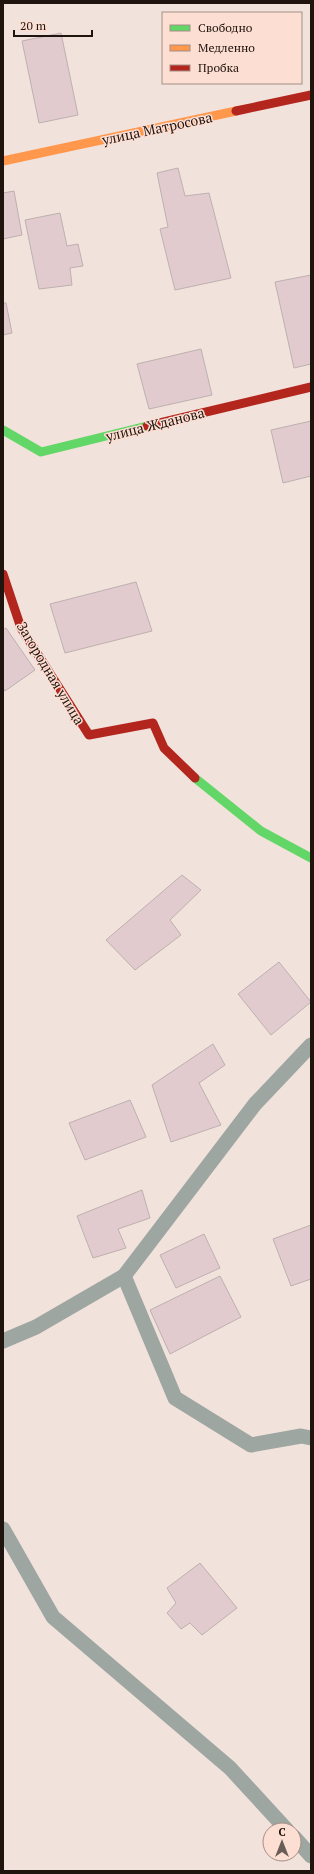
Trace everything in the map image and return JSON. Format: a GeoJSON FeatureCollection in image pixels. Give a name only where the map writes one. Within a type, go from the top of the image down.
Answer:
{"type":"FeatureCollection","features":[{"type":"Feature","properties":{"kind":"street","name":"улица Матросова"},"geometry":{"type":"LineString","coordinates":[[3,161],[311,94]]}},
{"type":"Feature","properties":{"kind":"street","name":"улица Жданова"},"geometry":{"type":"LineString","coordinates":[[3,430],[40,452],[311,387]]}},
{"type":"Feature","properties":{"kind":"street","name":"Загородная улица"},"geometry":{"type":"LineString","coordinates":[[3,574],[21,628],[89,735],[153,723],[164,748],[196,779],[261,831],[311,858]]}},
{"type":"Feature","properties":{"kind":"lane"},"geometry":{"type":"LineString","coordinates":[[3,1341],[36,1327],[124,1276],[255,1104],[311,1045]]}},
{"type":"Feature","properties":{"kind":"lane"},"geometry":{"type":"LineString","coordinates":[[124,1276],[175,1398],[251,1445],[301,1436],[311,1438]]}},
{"type":"Feature","properties":{"kind":"lane"},"geometry":{"type":"LineString","coordinates":[[3,1529],[53,1617],[230,1768],[280,1822]]}},
{"type":"Feature","properties":{"kind":"lane"},"geometry":{"type":"LineString","coordinates":[[302,1846],[311,1856]]}},
{"type":"Feature","properties":{"kind":"building"},"geometry":{"type":"Polygon","coordinates":[[[61,33],[78,115],[39,123],[22,41],[61,33]]]}},
{"type":"Feature","properties":{"kind":"building"},"geometry":{"type":"Polygon","coordinates":[[[178,168],[185,196],[209,193],[231,278],[175,290],[160,229],[168,227],[157,173],[178,168]]]}},
{"type":"Feature","properties":{"kind":"building"},"geometry":{"type":"Polygon","coordinates":[[[14,191],[22,235],[3,239],[3,193],[14,191]]]}},
{"type":"Feature","properties":{"kind":"building"},"geometry":{"type":"Polygon","coordinates":[[[60,213],[67,246],[78,244],[83,266],[70,268],[72,285],[39,289],[25,220],[60,213]]]}},
{"type":"Feature","properties":{"kind":"building"},"geometry":{"type":"Polygon","coordinates":[[[311,275],[311,364],[294,368],[275,282],[311,275]]]}},
{"type":"Feature","properties":{"kind":"building"},"geometry":{"type":"Polygon","coordinates":[[[3,303],[6,303],[12,333],[3,335],[3,303]]]}},
{"type":"Feature","properties":{"kind":"building"},"geometry":{"type":"Polygon","coordinates":[[[201,349],[212,395],[149,409],[137,364],[201,349]]]}},
{"type":"Feature","properties":{"kind":"building"},"geometry":{"type":"Polygon","coordinates":[[[311,421],[311,476],[283,483],[271,430],[311,421]]]}},
{"type":"Feature","properties":{"kind":"building"},"geometry":{"type":"Polygon","coordinates":[[[136,582],[152,631],[65,653],[50,604],[136,582]]]}},
{"type":"Feature","properties":{"kind":"building"},"geometry":{"type":"Polygon","coordinates":[[[6,628],[35,670],[5,691],[3,688],[3,630],[6,628]]]}},
{"type":"Feature","properties":{"kind":"building"},"geometry":{"type":"Polygon","coordinates":[[[182,875],[201,890],[170,920],[181,935],[135,970],[106,940],[182,875]]]}},
{"type":"Feature","properties":{"kind":"building"},"geometry":{"type":"Polygon","coordinates":[[[279,962],[311,1002],[271,1035],[238,994],[279,962]]]}},
{"type":"Feature","properties":{"kind":"building"},"geometry":{"type":"Polygon","coordinates":[[[213,1044],[225,1065],[199,1083],[221,1125],[171,1142],[152,1085],[213,1044]]]}},
{"type":"Feature","properties":{"kind":"building"},"geometry":{"type":"Polygon","coordinates":[[[130,1100],[146,1137],[85,1160],[69,1123],[130,1100]]]}},
{"type":"Feature","properties":{"kind":"building"},"geometry":{"type":"Polygon","coordinates":[[[142,1190],[150,1218],[118,1229],[126,1248],[93,1258],[77,1216],[142,1190]]]}},
{"type":"Feature","properties":{"kind":"building"},"geometry":{"type":"Polygon","coordinates":[[[311,1225],[311,1279],[291,1286],[273,1239],[311,1225]]]}},
{"type":"Feature","properties":{"kind":"building"},"geometry":{"type":"Polygon","coordinates":[[[204,1234],[220,1268],[176,1288],[160,1255],[204,1234]]]}},
{"type":"Feature","properties":{"kind":"building"},"geometry":{"type":"Polygon","coordinates":[[[220,1276],[241,1317],[170,1354],[150,1310],[220,1276]]]}},
{"type":"Feature","properties":{"kind":"building"},"geometry":{"type":"Polygon","coordinates":[[[200,1563],[237,1608],[202,1635],[190,1623],[181,1629],[167,1613],[176,1603],[167,1588],[200,1563]]]}},
{"type":"Feature","properties":{"kind":"traffic: fast"},"geometry":{"type":"LineString","coordinates":[[3,430],[41,452],[147,426]]}},
{"type":"Feature","properties":{"kind":"traffic: fast"},"geometry":{"type":"LineString","coordinates":[[195,778],[261,831],[311,858]]}},
{"type":"Feature","properties":{"kind":"traffic: slow"},"geometry":{"type":"LineString","coordinates":[[3,161],[236,111]]}},
{"type":"Feature","properties":{"kind":"traffic: jam"},"geometry":{"type":"LineString","coordinates":[[236,111],[311,95]]}},
{"type":"Feature","properties":{"kind":"traffic: jam"},"geometry":{"type":"LineString","coordinates":[[147,426],[311,387]]}},
{"type":"Feature","properties":{"kind":"traffic: jam"},"geometry":{"type":"LineString","coordinates":[[3,574],[21,628],[89,735],[153,723],[164,748],[195,778]]}}]}
